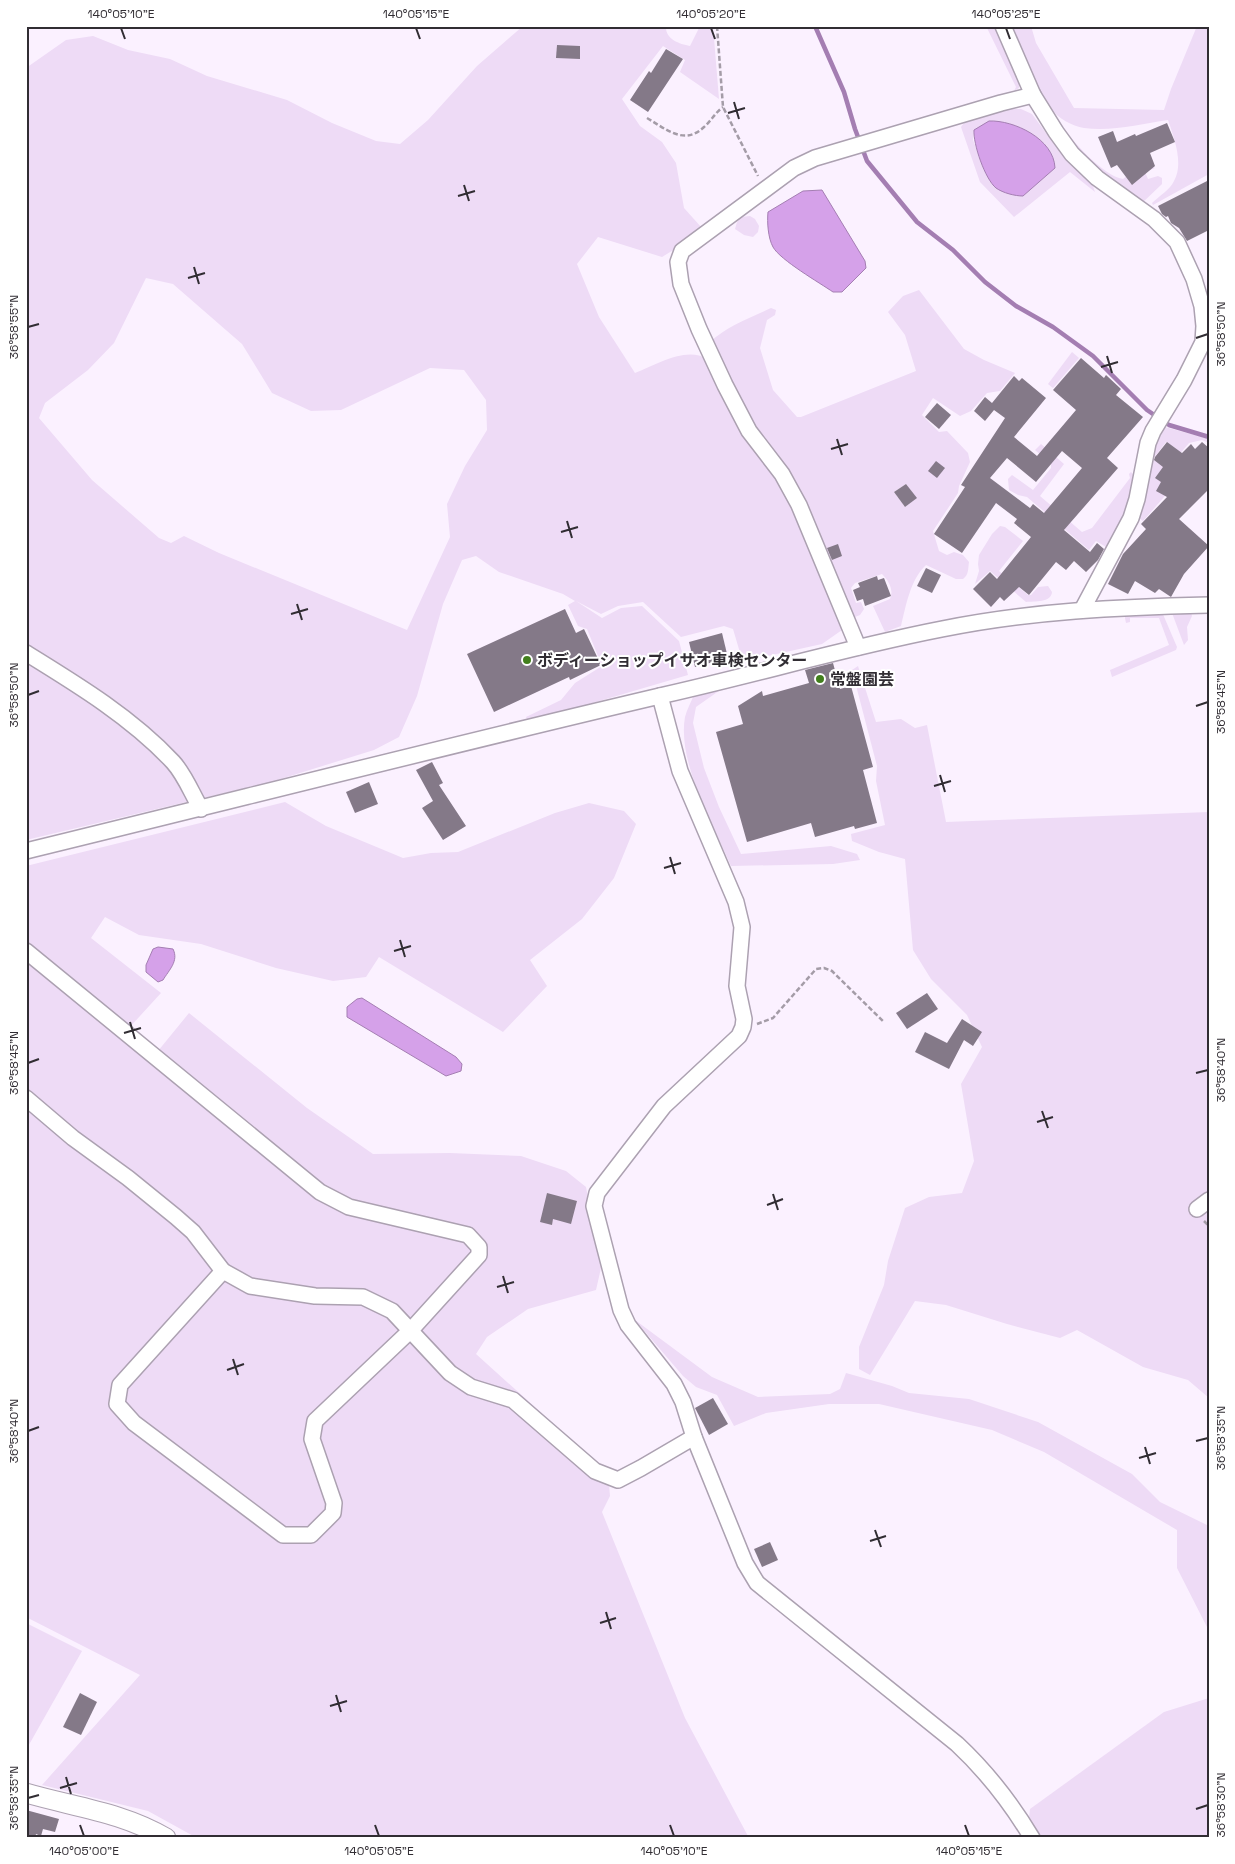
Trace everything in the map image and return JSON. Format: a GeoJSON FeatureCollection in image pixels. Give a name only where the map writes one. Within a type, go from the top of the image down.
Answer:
{"type":"FeatureCollection","features":[{"type":"Feature","properties":{"kind":"main road"},"geometry":{"type":"LineString","coordinates":[[26,1794],[112,1814],[134,1822],[166,1838]]}},
{"type":"Feature","properties":{"kind":"street"},"geometry":{"type":"LineString","coordinates":[[1003,26],[1033,95],[1072,154],[1097,178],[1154,219],[1177,242],[1194,279],[1203,313],[1202,342],[1184,380],[1153,431],[1148,443],[1137,499],[1130,518],[1082,610]]}},
{"type":"Feature","properties":{"kind":"street"},"geometry":{"type":"LineString","coordinates":[[858,647],[799,505],[782,474],[749,431],[725,385],[681,284],[678,262],[682,251],[794,168],[816,158],[1033,95]]}},
{"type":"Feature","properties":{"kind":"street"},"geometry":{"type":"LineString","coordinates":[[26,851],[775,669],[858,647],[954,627],[1082,610],[1209,605]]}},
{"type":"Feature","properties":{"kind":"street"},"geometry":{"type":"LineString","coordinates":[[26,653],[77,684],[137,728],[175,764],[201,809]]}},
{"type":"Feature","properties":{"kind":"street"},"geometry":{"type":"LineString","coordinates":[[660,696],[680,771],[736,902],[742,927],[737,986],[743,1023],[740,1036],[664,1106],[597,1193],[594,1206],[620,1310],[628,1324],[674,1384],[684,1402],[694,1437],[745,1563],[757,1583],[969,1756],[1003,1794],[1032,1838]]}},
{"type":"Feature","properties":{"kind":"street"},"geometry":{"type":"LineString","coordinates":[[26,951],[320,1192],[349,1207],[468,1235],[479,1247],[479,1255],[411,1330],[314,1421],[312,1438],[334,1503],[333,1513],[311,1535],[284,1535],[134,1423],[117,1404],[120,1385],[222,1270]]}},
{"type":"Feature","properties":{"kind":"street"},"geometry":{"type":"LineString","coordinates":[[26,1098],[73,1138],[128,1178],[176,1217],[193,1232],[222,1270],[250,1286],[315,1296],[363,1297],[392,1311],[450,1374],[471,1387],[513,1400],[595,1471],[608,1478],[618,1480],[694,1437]]}},
{"type":"Feature","properties":{"kind":"path"},"geometry":{"type":"LineString","coordinates":[[716,26],[723,107],[765,189]]}},
{"type":"Feature","properties":{"kind":"path"},"geometry":{"type":"LineString","coordinates":[[647,118],[679,136],[692,136],[703,128],[723,107]]}},
{"type":"Feature","properties":{"kind":"path"},"geometry":{"type":"LineString","coordinates":[[743,1023],[760,1024],[773,1018],[816,969],[824,968],[832,971],[884,1022]]}},
{"type":"Feature","properties":{"kind":"shaded area"},"geometry":{"type":"Polygon","coordinates":[[[523,26],[666,26],[666,31],[670,38],[690,46],[700,26],[713,26],[719,99],[680,72],[685,60],[663,46],[622,99],[640,126],[662,142],[676,163],[684,208],[702,228],[680,246],[662,257],[598,237],[577,264],[599,317],[635,373],[671,358],[681,356],[699,356],[707,359],[779,478],[842,619],[842,630],[822,644],[745,661],[741,656],[733,629],[724,626],[681,637],[643,602],[618,606],[601,614],[576,601],[602,618],[621,608],[642,606],[679,641],[688,675],[528,722],[526,717],[561,700],[575,683],[602,666],[587,629],[578,626],[568,605],[575,601],[563,594],[499,572],[476,556],[462,560],[443,604],[417,696],[399,737],[374,750],[271,782],[26,840],[26,68],[66,40],[93,36],[128,50],[170,59],[207,76],[287,100],[332,123],[376,141],[400,144],[428,120],[477,66],[523,26]],[[146,278],[114,343],[88,370],[45,403],[39,418],[92,480],[159,538],[171,543],[184,536],[219,553],[407,630],[450,537],[447,504],[465,466],[487,430],[486,400],[464,370],[430,368],[341,410],[311,411],[272,393],[242,344],[173,284],[146,278]]]}},
{"type":"Feature","properties":{"kind":"shaded area"},"geometry":{"type":"Polygon","coordinates":[[[986,26],[996,26],[1019,83],[1019,88],[1014,91],[1016,87],[986,26]]]}},
{"type":"Feature","properties":{"kind":"shaded area"},"geometry":{"type":"Polygon","coordinates":[[[1010,26],[1031,26],[1036,43],[1074,108],[1164,110],[1197,26],[1209,26],[1209,174],[1153,205],[1152,203],[1172,184],[1177,174],[1177,150],[1168,120],[1105,129],[1084,128],[1066,121],[1057,115],[1045,101],[1010,26]]]}},
{"type":"Feature","properties":{"kind":"shaded area"},"geometry":{"type":"Polygon","coordinates":[[[999,109],[1021,109],[1032,114],[1057,148],[1093,186],[1095,192],[1070,172],[1014,217],[980,182],[961,127],[968,120],[999,109]],[[974,130],[973,140],[987,176],[1023,196],[1055,168],[974,130]]]}},
{"type":"Feature","properties":{"kind":"shaded area"},"geometry":{"type":"Polygon","coordinates":[[[989,121],[1010,124],[1031,133],[1048,148],[1053,158],[1055,168],[1023,196],[1009,194],[996,188],[980,161],[975,144],[974,130],[989,121]]]}},
{"type":"Feature","properties":{"kind":"shaded area"},"geometry":{"type":"Polygon","coordinates":[[[1060,125],[1089,157],[1107,172],[1123,179],[1138,169],[1151,167],[1155,168],[1145,172],[1148,179],[1158,176],[1162,178],[1162,184],[1141,204],[1115,184],[1073,146],[1060,125]]]}},
{"type":"Feature","properties":{"kind":"shaded area"},"geometry":{"type":"Polygon","coordinates":[[[822,190],[865,261],[866,268],[842,292],[833,292],[784,258],[773,247],[769,235],[768,212],[803,191],[822,190]]]}},
{"type":"Feature","properties":{"kind":"shaded area"},"geometry":{"type":"Polygon","coordinates":[[[750,216],[755,219],[759,226],[758,232],[753,237],[744,235],[735,229],[741,217],[750,216]]]}},
{"type":"Feature","properties":{"kind":"shaded area"},"geometry":{"type":"Polygon","coordinates":[[[919,290],[964,349],[1015,373],[1000,391],[987,393],[971,411],[960,416],[933,398],[922,415],[939,432],[947,431],[968,453],[970,462],[959,486],[958,493],[933,531],[939,551],[947,555],[954,552],[963,555],[969,562],[968,571],[963,579],[956,579],[926,565],[912,586],[901,626],[885,632],[873,606],[890,599],[891,589],[889,583],[882,574],[855,583],[851,588],[856,603],[861,602],[864,609],[860,615],[850,619],[752,429],[710,342],[724,331],[739,323],[771,308],[776,310],[775,315],[767,320],[760,348],[773,390],[797,417],[801,417],[916,371],[905,335],[888,312],[903,296],[919,290]],[[906,484],[894,492],[905,507],[916,498],[906,484]]]}},
{"type":"Feature","properties":{"kind":"shaded area"},"geometry":{"type":"Polygon","coordinates":[[[1072,352],[1079,358],[1053,388],[1048,384],[1072,352]]]}},
{"type":"Feature","properties":{"kind":"shaded area"},"geometry":{"type":"Polygon","coordinates":[[[1165,427],[1209,439],[1209,443],[1202,440],[1189,443],[1178,456],[1171,489],[1143,521],[1139,518],[1145,498],[1153,451],[1165,427]],[[1166,442],[1153,459],[1163,466],[1176,449],[1166,442]]]}},
{"type":"Feature","properties":{"kind":"shaded area"},"geometry":{"type":"Polygon","coordinates":[[[1041,444],[1064,464],[1040,496],[1082,532],[1092,528],[1130,478],[1129,474],[1131,472],[1134,475],[1128,503],[1106,547],[1096,541],[1089,550],[1027,497],[1009,490],[1008,479],[1012,475],[1033,490],[1051,468],[1051,464],[1035,450],[1041,444]]]}},
{"type":"Feature","properties":{"kind":"shaded area"},"geometry":{"type":"Polygon","coordinates":[[[1000,526],[1005,527],[1023,541],[999,571],[1028,595],[1031,595],[1038,587],[1048,586],[1052,592],[1051,596],[1046,600],[1026,602],[990,571],[975,584],[979,571],[979,555],[992,534],[1000,526]]]}},
{"type":"Feature","properties":{"kind":"shaded area"},"geometry":{"type":"Polygon","coordinates":[[[1162,612],[1177,647],[1176,650],[1112,677],[1110,670],[1169,645],[1159,618],[1130,618],[1130,622],[1126,623],[1124,613],[1162,612]]]}},
{"type":"Feature","properties":{"kind":"shaded area"},"geometry":{"type":"Polygon","coordinates":[[[1191,612],[1192,616],[1187,627],[1188,640],[1184,645],[1172,613],[1191,612]]]}},
{"type":"Feature","properties":{"kind":"shaded area"},"geometry":{"type":"Polygon","coordinates":[[[858,666],[876,722],[901,719],[915,728],[927,725],[946,822],[1209,812],[1209,1398],[1188,1380],[1143,1367],[1077,1330],[1060,1338],[946,1305],[915,1301],[870,1375],[859,1369],[859,1347],[884,1285],[888,1261],[905,1208],[929,1197],[962,1193],[974,1161],[961,1084],[982,1047],[967,1015],[931,979],[913,950],[905,859],[879,852],[852,841],[851,834],[885,825],[876,781],[877,766],[852,670],[858,666]]]}},
{"type":"Feature","properties":{"kind":"shaded area"},"geometry":{"type":"Polygon","coordinates":[[[723,688],[696,707],[693,723],[704,768],[719,807],[741,854],[831,846],[857,854],[860,860],[833,864],[731,866],[698,793],[686,753],[684,734],[685,717],[694,695],[723,688]]]}},
{"type":"Feature","properties":{"kind":"shaded area"},"geometry":{"type":"Polygon","coordinates":[[[285,802],[326,826],[403,858],[431,853],[458,852],[555,813],[589,803],[624,811],[636,824],[614,878],[582,919],[530,960],[547,986],[503,1032],[379,957],[366,977],[333,981],[276,968],[201,944],[139,935],[105,917],[91,938],[161,993],[129,1028],[158,1051],[189,1013],[307,1108],[373,1154],[450,1153],[521,1156],[566,1171],[586,1187],[601,1268],[596,1290],[528,1309],[487,1337],[476,1354],[608,1473],[610,1496],[602,1512],[685,1718],[749,1838],[197,1838],[148,1811],[42,1785],[140,1675],[26,1617],[26,866],[285,802]]]}},
{"type":"Feature","properties":{"kind":"shaded area"},"geometry":{"type":"Polygon","coordinates":[[[158,947],[173,949],[175,958],[163,980],[158,982],[146,972],[146,965],[153,949],[158,947]]]}},
{"type":"Feature","properties":{"kind":"shaded area"},"geometry":{"type":"Polygon","coordinates":[[[362,998],[456,1057],[462,1064],[461,1071],[446,1076],[347,1017],[347,1007],[357,999],[362,998]]]}},
{"type":"Feature","properties":{"kind":"shaded area"},"geometry":{"type":"Polygon","coordinates":[[[635,1320],[712,1377],[758,1397],[830,1394],[840,1389],[846,1373],[892,1386],[909,1393],[969,1399],[1038,1422],[1132,1474],[1160,1502],[1209,1526],[1209,1631],[1177,1568],[1177,1530],[1044,1452],[992,1430],[879,1404],[829,1404],[766,1413],[734,1426],[717,1395],[696,1387],[683,1376],[635,1320]]]}},
{"type":"Feature","properties":{"kind":"shaded area"},"geometry":{"type":"Polygon","coordinates":[[[26,1623],[82,1651],[26,1750],[26,1623]]]}},
{"type":"Feature","properties":{"kind":"shaded area"},"geometry":{"type":"Polygon","coordinates":[[[1209,1698],[1209,1838],[1040,1838],[1029,1818],[1030,1809],[1164,1712],[1209,1698]]]}},
{"type":"Feature","properties":{"kind":"building"},"geometry":{"type":"Polygon","coordinates":[[[557,45],[580,46],[580,59],[556,58],[557,45]]]}},
{"type":"Feature","properties":{"kind":"building"},"geometry":{"type":"Polygon","coordinates":[[[666,49],[683,59],[648,112],[630,100],[649,71],[651,73],[666,49]]]}},
{"type":"Feature","properties":{"kind":"building"},"geometry":{"type":"Polygon","coordinates":[[[1167,123],[1175,142],[1150,153],[1155,166],[1132,185],[1117,165],[1111,168],[1098,137],[1113,131],[1117,142],[1167,123]]]}},
{"type":"Feature","properties":{"kind":"building"},"geometry":{"type":"Polygon","coordinates":[[[1209,180],[1209,230],[1187,241],[1179,228],[1171,223],[1168,216],[1166,217],[1162,214],[1158,206],[1209,180]]]}},
{"type":"Feature","properties":{"kind":"building"},"geometry":{"type":"Polygon","coordinates":[[[1081,358],[1104,378],[1106,375],[1121,389],[1116,395],[1143,417],[1107,458],[1118,468],[1064,530],[1090,552],[1097,543],[1104,549],[1098,560],[1086,572],[1074,561],[1066,570],[1056,562],[1029,595],[1019,587],[1004,601],[1000,597],[991,607],[973,589],[990,572],[997,579],[1031,537],[1014,523],[1017,519],[996,503],[962,553],[934,534],[965,487],[961,485],[1005,418],[994,410],[985,421],[974,411],[985,397],[992,403],[1014,376],[1019,381],[1022,378],[1046,398],[1014,437],[1037,456],[1076,410],[1053,390],[1081,358]],[[1062,451],[1036,482],[1007,458],[990,478],[1030,508],[1033,504],[1044,513],[1082,468],[1062,451]]]}},
{"type":"Feature","properties":{"kind":"building"},"geometry":{"type":"Polygon","coordinates":[[[937,403],[951,415],[939,429],[925,417],[937,403]]]}},
{"type":"Feature","properties":{"kind":"building"},"geometry":{"type":"Polygon","coordinates":[[[1167,442],[1182,453],[1191,444],[1195,449],[1202,442],[1209,448],[1209,489],[1179,519],[1209,546],[1184,574],[1171,597],[1159,589],[1155,593],[1135,581],[1128,594],[1108,584],[1123,554],[1146,529],[1141,524],[1167,497],[1156,491],[1161,482],[1155,478],[1163,467],[1154,460],[1167,442]]]}},
{"type":"Feature","properties":{"kind":"building"},"geometry":{"type":"Polygon","coordinates":[[[936,461],[945,468],[937,478],[928,471],[936,461]]]}},
{"type":"Feature","properties":{"kind":"building"},"geometry":{"type":"Polygon","coordinates":[[[906,484],[917,498],[905,507],[894,492],[906,484]]]}},
{"type":"Feature","properties":{"kind":"building"},"geometry":{"type":"Polygon","coordinates":[[[838,544],[842,556],[832,560],[827,548],[838,544]]]}},
{"type":"Feature","properties":{"kind":"building"},"geometry":{"type":"Polygon","coordinates":[[[926,568],[941,575],[932,593],[917,586],[926,568]]]}},
{"type":"Feature","properties":{"kind":"building"},"geometry":{"type":"Polygon","coordinates":[[[877,576],[878,580],[884,578],[891,596],[865,606],[863,599],[857,601],[853,590],[860,587],[858,583],[877,576]]]}},
{"type":"Feature","properties":{"kind":"building"},"geometry":{"type":"Polygon","coordinates":[[[565,609],[576,633],[584,629],[601,665],[570,680],[569,677],[494,712],[467,654],[565,609]]]}},
{"type":"Feature","properties":{"kind":"building"},"geometry":{"type":"Polygon","coordinates":[[[722,633],[728,658],[695,667],[689,642],[722,633]]]}},
{"type":"Feature","properties":{"kind":"building"},"geometry":{"type":"Polygon","coordinates":[[[833,663],[840,689],[851,686],[873,767],[863,770],[877,823],[855,829],[854,826],[815,837],[811,823],[747,842],[716,732],[743,724],[738,706],[762,691],[763,696],[809,683],[805,670],[833,663]]]}},
{"type":"Feature","properties":{"kind":"building"},"geometry":{"type":"Polygon","coordinates":[[[432,762],[443,783],[439,785],[466,826],[443,840],[422,808],[433,801],[416,770],[432,762]]]}},
{"type":"Feature","properties":{"kind":"building"},"geometry":{"type":"Polygon","coordinates":[[[369,782],[378,804],[355,813],[346,792],[369,782]]]}},
{"type":"Feature","properties":{"kind":"building"},"geometry":{"type":"Polygon","coordinates":[[[927,993],[938,1009],[907,1029],[896,1013],[927,993]]]}},
{"type":"Feature","properties":{"kind":"building"},"geometry":{"type":"Polygon","coordinates":[[[962,1019],[982,1032],[973,1046],[964,1040],[949,1069],[915,1052],[925,1032],[947,1043],[962,1019]]]}},
{"type":"Feature","properties":{"kind":"building"},"geometry":{"type":"Polygon","coordinates":[[[547,1193],[577,1201],[571,1224],[553,1219],[552,1225],[540,1222],[547,1193]]]}},
{"type":"Feature","properties":{"kind":"building"},"geometry":{"type":"Polygon","coordinates":[[[713,1398],[728,1424],[709,1435],[695,1408],[713,1398]]]}},
{"type":"Feature","properties":{"kind":"building"},"geometry":{"type":"Polygon","coordinates":[[[770,1542],[778,1560],[762,1567],[754,1549],[770,1542]]]}},
{"type":"Feature","properties":{"kind":"building"},"geometry":{"type":"Polygon","coordinates":[[[80,1693],[97,1702],[81,1735],[63,1727],[80,1693]]]}},
{"type":"Feature","properties":{"kind":"building"},"geometry":{"type":"Polygon","coordinates":[[[26,1810],[59,1819],[55,1832],[43,1829],[41,1836],[36,1834],[35,1838],[26,1838],[26,1810]]]}},
{"type":"Feature","properties":{"kind":"waterway"},"geometry":{"type":"LineString","coordinates":[[815,26],[844,92],[867,161],[917,222],[953,250],[985,282],[1016,306],[1053,327],[1093,356],[1147,410],[1169,425],[1209,437]]}},
{"type":"Feature","properties":{"kind":"place","name":"ボディーショップイサオ車検センター"},"geometry":{"type":"Point","coordinates":[527,660]}},
{"type":"Feature","properties":{"kind":"place","name":"常盤園芸"},"geometry":{"type":"Point","coordinates":[820,679]}}]}
